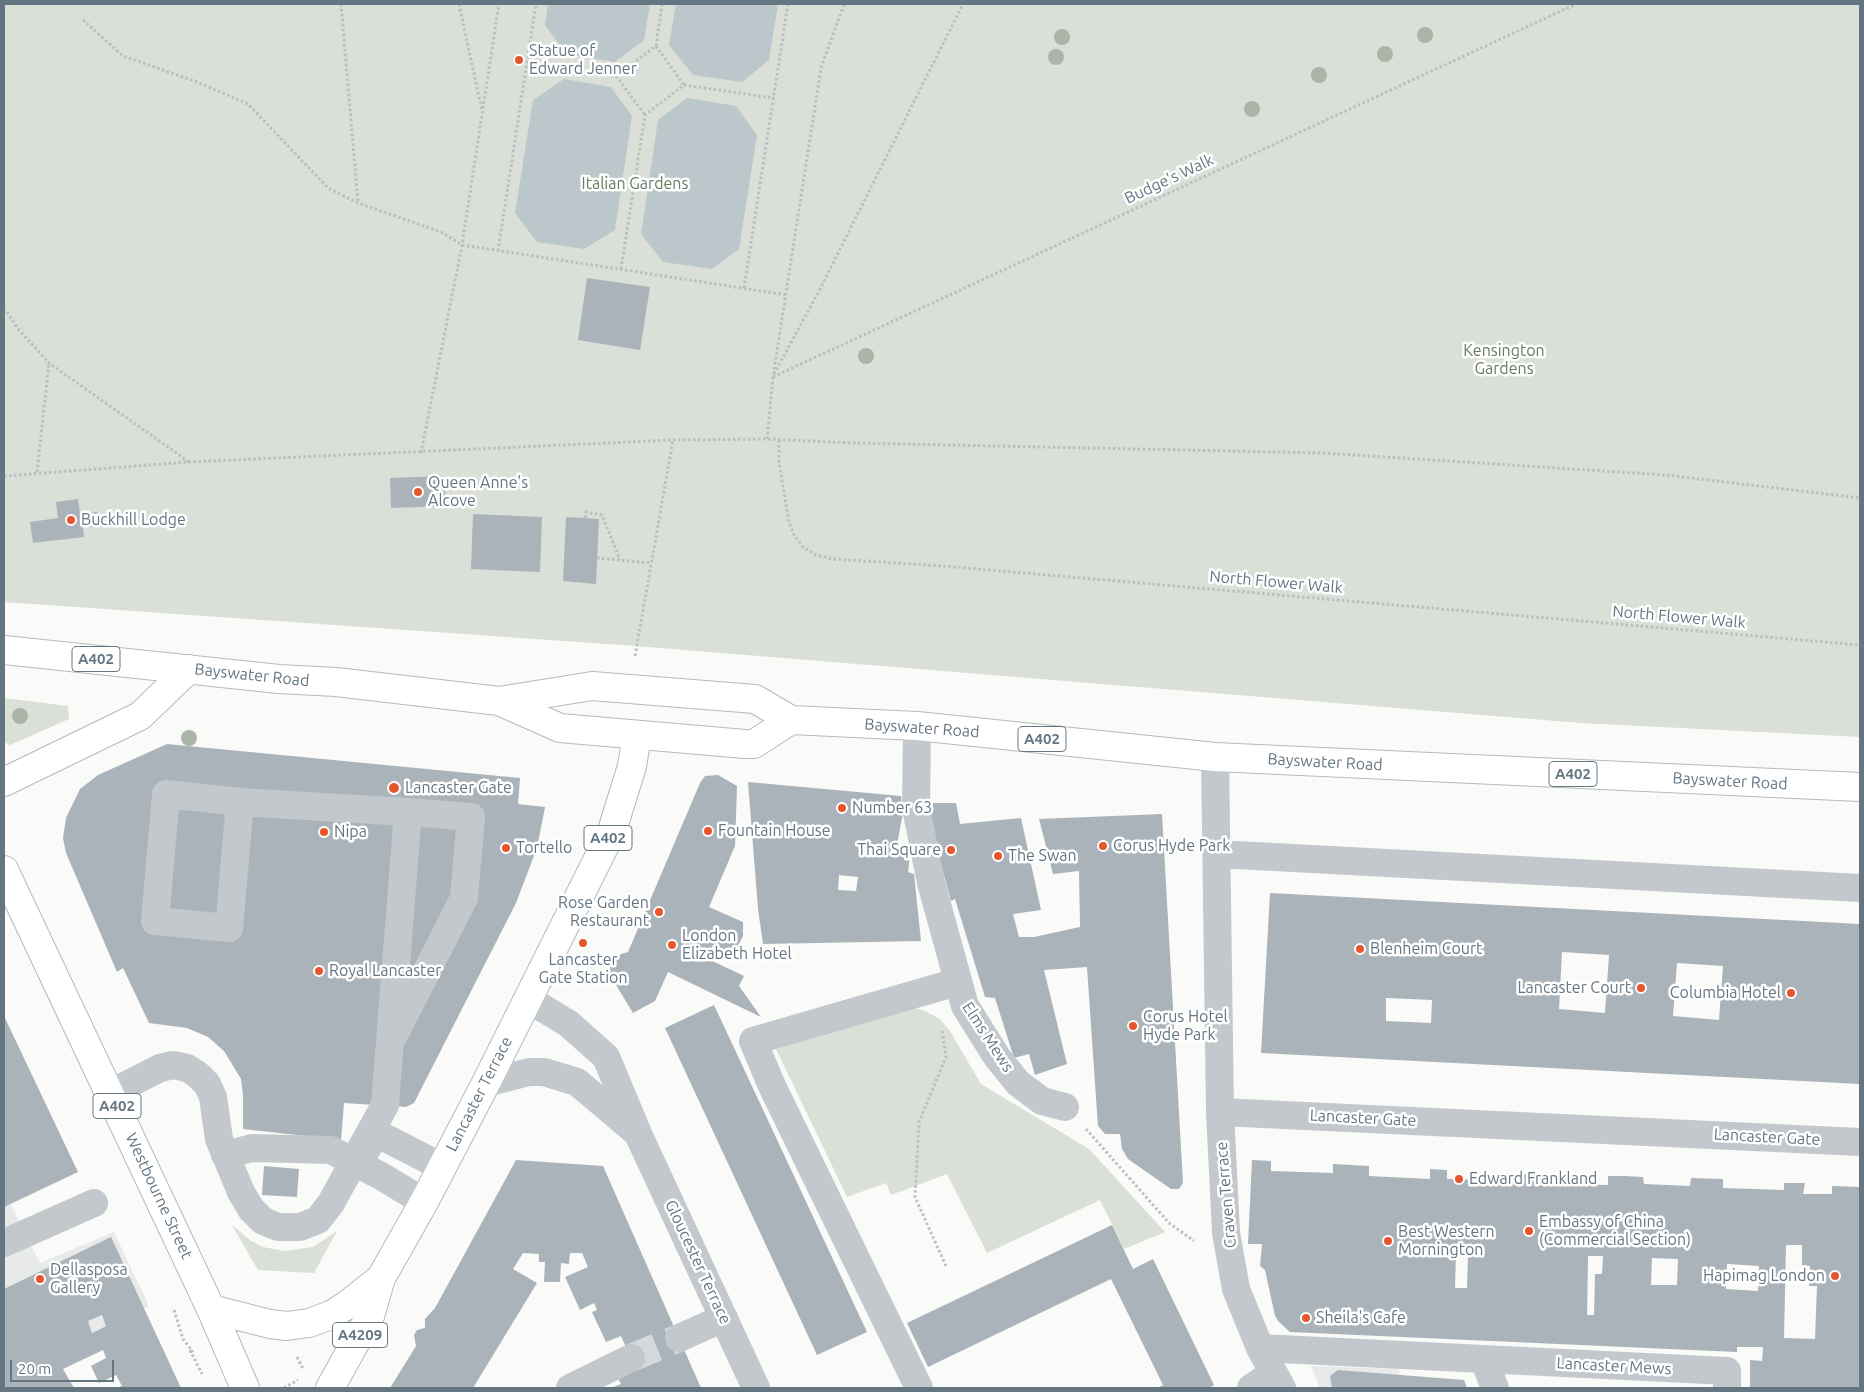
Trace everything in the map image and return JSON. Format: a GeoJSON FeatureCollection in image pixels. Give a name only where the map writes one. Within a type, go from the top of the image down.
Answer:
{"type":"FeatureCollection","features":[{"type":"Feature","properties":{"kind":"main road","name":"Bayswater Road"},"geometry":{"type":"LineString","coordinates":[[4,650],[336,682],[499,701],[592,686],[755,699],[791,720],[917,726],[1215,757],[1860,787]]}},
{"type":"Feature","properties":{"kind":"main road"},"geometry":{"type":"LineString","coordinates":[[4,782],[140,716],[189,669]]}},
{"type":"Feature","properties":{"kind":"main road","name":"Bayswater Road"},"geometry":{"type":"LineString","coordinates":[[499,701],[560,728],[754,744],[791,720]]}},
{"type":"Feature","properties":{"kind":"main road","name":"Lancaster Terrace"},"geometry":{"type":"LineString","coordinates":[[211,1309],[270,1324],[287,1326],[309,1323],[330,1315],[347,1305],[381,1278],[424,1202],[486,1083],[612,831],[630,774],[637,735]]}},
{"type":"Feature","properties":{"kind":"main road","name":"Westbourne Street"},"geometry":{"type":"LineString","coordinates":[[4,870],[211,1309],[245,1388]]}},
{"type":"Feature","properties":{"kind":"main road","name":"A4209"},"geometry":{"type":"LineString","coordinates":[[330,1388],[370,1316],[381,1278]]}},
{"type":"Feature","properties":{"kind":"street","name":"Elms Mews"},"geometry":{"type":"LineString","coordinates":[[917,726],[916,808],[931,883],[946,985],[965,1006],[996,1057],[1018,1083],[1042,1101],[1065,1107]]}},
{"type":"Feature","properties":{"kind":"street"},"geometry":{"type":"LineString","coordinates":[[1215,757],[1220,1112]]}},
{"type":"Feature","properties":{"kind":"street"},"geometry":{"type":"LineString","coordinates":[[245,802],[229,928],[154,921],[166,794],[245,802],[471,817],[464,898],[390,1043]]}},
{"type":"Feature","properties":{"kind":"street"},"geometry":{"type":"LineString","coordinates":[[110,1093],[160,1068],[173,1065],[187,1068],[207,1084],[213,1097],[218,1139],[241,1192],[257,1215],[263,1221],[278,1228],[300,1227],[318,1220],[332,1203],[385,1105],[408,812]]}},
{"type":"Feature","properties":{"kind":"street"},"geometry":{"type":"LineString","coordinates":[[1217,854],[1860,888]]}},
{"type":"Feature","properties":{"kind":"street"},"geometry":{"type":"LineString","coordinates":[[919,1388],[777,1095],[753,1041],[946,985]]}},
{"type":"Feature","properties":{"kind":"street","name":"Gloucester Terrace"},"geometry":{"type":"LineString","coordinates":[[528,999],[569,1024],[606,1057],[640,1136],[756,1388]]}},
{"type":"Feature","properties":{"kind":"street","name":"Gloucester Terrace"},"geometry":{"type":"LineString","coordinates":[[486,1083],[529,1072],[544,1072],[578,1082],[640,1136]]}},
{"type":"Feature","properties":{"kind":"street","name":"Lancaster Gate"},"geometry":{"type":"LineString","coordinates":[[1220,1112],[1860,1142]]}},
{"type":"Feature","properties":{"kind":"street","name":"Craven Terrace"},"geometry":{"type":"LineString","coordinates":[[1220,1112],[1226,1233],[1236,1288],[1260,1348],[1278,1381]]}},
{"type":"Feature","properties":{"kind":"street"},"geometry":{"type":"LineString","coordinates":[[358,1165],[376,1133],[442,1167]]}},
{"type":"Feature","properties":{"kind":"street"},"geometry":{"type":"LineString","coordinates":[[225,1155],[252,1148],[331,1150],[424,1202]]}},
{"type":"Feature","properties":{"kind":"street"},"geometry":{"type":"LineString","coordinates":[[4,1243],[94,1202]]}},
{"type":"Feature","properties":{"kind":"street"},"geometry":{"type":"LineString","coordinates":[[679,1338],[724,1318]]}},
{"type":"Feature","properties":{"kind":"street","name":"Lancaster Mews"},"geometry":{"type":"LineString","coordinates":[[1260,1348],[1727,1371],[1727,1388]]}},
{"type":"Feature","properties":{"kind":"street"},"geometry":{"type":"LineString","coordinates":[[570,1388],[631,1358]]}},
{"type":"Feature","properties":{"kind":"street"},"geometry":{"type":"LineString","coordinates":[[1484,1360],[1495,1388]]}},
{"type":"Feature","properties":{"kind":"street"},"geometry":{"type":"LineString","coordinates":[[1251,1388],[1278,1381]]}},
{"type":"Feature","properties":{"kind":"path"},"geometry":{"type":"LineString","coordinates":[[342,4],[358,203]]}},
{"type":"Feature","properties":{"kind":"path"},"geometry":{"type":"LineString","coordinates":[[460,4],[482,114]]}},
{"type":"Feature","properties":{"kind":"path"},"geometry":{"type":"LineString","coordinates":[[421,453],[462,245],[499,4]]}},
{"type":"Feature","properties":{"kind":"path"},"geometry":{"type":"LineString","coordinates":[[498,251],[536,4]]}},
{"type":"Feature","properties":{"kind":"path"},"geometry":{"type":"LineString","coordinates":[[662,4],[656,46],[684,85]]}},
{"type":"Feature","properties":{"kind":"path"},"geometry":{"type":"LineString","coordinates":[[744,288],[788,4]]}},
{"type":"Feature","properties":{"kind":"path"},"geometry":{"type":"LineString","coordinates":[[767,439],[773,377],[821,68],[844,4]]}},
{"type":"Feature","properties":{"kind":"path"},"geometry":{"type":"LineString","coordinates":[[773,377],[819,291],[963,4]]}},
{"type":"Feature","properties":{"kind":"path","name":"Budge's Walk"},"geometry":{"type":"LineString","coordinates":[[773,377],[1576,4]]}},
{"type":"Feature","properties":{"kind":"path"},"geometry":{"type":"LineString","coordinates":[[83,20],[123,56],[197,82],[248,104],[328,188],[358,203],[441,232],[462,245],[787,295]]}},
{"type":"Feature","properties":{"kind":"path"},"geometry":{"type":"LineString","coordinates":[[528,63],[616,76],[656,46]]}},
{"type":"Feature","properties":{"kind":"path"},"geometry":{"type":"LineString","coordinates":[[616,76],[644,115],[621,269]]}},
{"type":"Feature","properties":{"kind":"path"},"geometry":{"type":"LineString","coordinates":[[644,115],[684,85],[774,98]]}},
{"type":"Feature","properties":{"kind":"path"},"geometry":{"type":"LineString","coordinates":[[4,308],[19,330],[49,363],[190,462]]}},
{"type":"Feature","properties":{"kind":"path"},"geometry":{"type":"LineString","coordinates":[[37,472],[49,363]]}},
{"type":"Feature","properties":{"kind":"path"},"geometry":{"type":"LineString","coordinates":[[4,476],[37,472],[190,462],[421,453],[673,440],[767,439],[1323,453],[1666,475],[1860,498]]}},
{"type":"Feature","properties":{"kind":"path"},"geometry":{"type":"LineString","coordinates":[[635,656],[673,440]]}},
{"type":"Feature","properties":{"kind":"path","name":"North Flower Walk"},"geometry":{"type":"LineString","coordinates":[[779,440],[779,462],[789,522],[794,536],[803,547],[816,555],[833,559],[973,568],[1860,645]]}},
{"type":"Feature","properties":{"kind":"path"},"geometry":{"type":"LineString","coordinates":[[585,518],[586,512],[602,515],[620,560]]}},
{"type":"Feature","properties":{"kind":"path"},"geometry":{"type":"LineString","coordinates":[[597,558],[651,562]]}},
{"type":"Feature","properties":{"kind":"path"},"geometry":{"type":"LineString","coordinates":[[946,985],[946,1057],[919,1122],[915,1197],[946,1266]]}},
{"type":"Feature","properties":{"kind":"path"},"geometry":{"type":"LineString","coordinates":[[1065,1107],[1109,1153],[1169,1223]]}},
{"type":"Feature","properties":{"kind":"path"},"geometry":{"type":"LineString","coordinates":[[188,1348],[205,1380]]}},
{"type":"Feature","properties":{"kind":"path"},"geometry":{"type":"LineString","coordinates":[[284,1388],[306,1375],[295,1354]]}},
{"type":"Feature","properties":{"kind":"shaded area"},"geometry":{"type":"Polygon","coordinates":[[[548,4],[650,4],[644,40],[615,62],[566,54],[545,25],[548,4]]]}},
{"type":"Feature","properties":{"kind":"shaded area"},"geometry":{"type":"Polygon","coordinates":[[[676,4],[778,4],[769,60],[742,82],[693,75],[669,45],[676,4]]]}},
{"type":"Feature","properties":{"kind":"shaded area"},"geometry":{"type":"Polygon","coordinates":[[[564,79],[611,87],[632,116],[615,230],[584,249],[537,242],[515,213],[533,100],[564,79]]]}},
{"type":"Feature","properties":{"kind":"shaded area"},"geometry":{"type":"Polygon","coordinates":[[[687,98],[736,106],[757,135],[739,249],[712,269],[663,262],[641,234],[658,120],[687,98]]]}},
{"type":"Feature","properties":{"kind":"shaded area"},"geometry":{"type":"Polygon","coordinates":[[[4,1191],[40,1263],[114,1232],[149,1306],[4,1373],[4,1191]]]}},
{"type":"Feature","properties":{"kind":"shaded area"},"geometry":{"type":"Polygon","coordinates":[[[1311,1366],[1398,1369],[1406,1388],[1320,1388],[1311,1366]]]}},
{"type":"Feature","properties":{"kind":"green space","name":"Kensington Gardens"},"geometry":{"type":"Polygon","coordinates":[[[4,4],[1860,4],[1860,737],[1581,723],[636,646],[4,602],[4,4]]]}},
{"type":"Feature","properties":{"kind":"green space"},"geometry":{"type":"Polygon","coordinates":[[[4,698],[68,706],[69,719],[10,745],[4,742],[4,698]]]}},
{"type":"Feature","properties":{"kind":"green space"},"geometry":{"type":"Polygon","coordinates":[[[912,1007],[940,1019],[950,1031],[981,1084],[1089,1149],[1165,1232],[1124,1249],[1100,1200],[987,1253],[947,1174],[891,1195],[886,1183],[847,1197],[776,1049],[912,1007]]]}},
{"type":"Feature","properties":{"kind":"green space"},"geometry":{"type":"Polygon","coordinates":[[[232,1225],[251,1241],[263,1247],[284,1251],[313,1247],[337,1231],[314,1273],[258,1270],[232,1225]]]}},
{"type":"Feature","properties":{"kind":"building"},"geometry":{"type":"Polygon","coordinates":[[[587,278],[650,287],[640,350],[578,340],[587,278]]]}},
{"type":"Feature","properties":{"kind":"building","name":"Queen Anne's Alcove"},"geometry":{"type":"Polygon","coordinates":[[[444,476],[446,506],[391,508],[390,478],[444,476]]]}},
{"type":"Feature","properties":{"kind":"building","name":"Buckhill Lodge"},"geometry":{"type":"Polygon","coordinates":[[[78,499],[80,514],[97,512],[99,526],[83,527],[84,537],[33,543],[30,522],[58,518],[56,502],[78,499]]]}},
{"type":"Feature","properties":{"kind":"building"},"geometry":{"type":"Polygon","coordinates":[[[473,514],[542,517],[540,572],[471,569],[473,514]]]}},
{"type":"Feature","properties":{"kind":"building"},"geometry":{"type":"Polygon","coordinates":[[[566,517],[599,519],[596,584],[563,581],[566,517]]]}},
{"type":"Feature","properties":{"kind":"building"},"geometry":{"type":"Polygon","coordinates":[[[167,744],[520,778],[518,804],[545,807],[537,848],[516,903],[414,1103],[406,1107],[344,1103],[341,1140],[243,1129],[241,1079],[224,1051],[208,1037],[187,1028],[149,1023],[123,968],[117,972],[66,853],[63,838],[66,818],[80,789],[98,775],[167,744]]]}},
{"type":"Feature","properties":{"kind":"building","name":"London Elizabeth Hotel"},"geometry":{"type":"Polygon","coordinates":[[[718,775],[737,786],[735,846],[709,907],[743,922],[743,936],[738,946],[731,952],[713,945],[706,958],[744,976],[739,986],[761,1017],[668,972],[655,1001],[633,1013],[610,975],[610,965],[618,955],[628,952],[700,783],[705,776],[718,775]]]}},
{"type":"Feature","properties":{"kind":"building"},"geometry":{"type":"Polygon","coordinates":[[[748,782],[901,796],[903,813],[897,845],[911,847],[908,872],[914,874],[921,941],[763,944],[758,909],[748,782]],[[839,875],[838,890],[856,891],[858,877],[839,875]]]}},
{"type":"Feature","properties":{"kind":"building","name":"Corus Hotel Hyde Park"},"geometry":{"type":"Polygon","coordinates":[[[930,803],[956,803],[960,824],[1021,818],[1041,910],[1013,914],[1019,937],[1034,937],[1080,927],[1079,871],[1053,874],[1039,819],[1162,814],[1183,1183],[1179,1189],[1171,1189],[1128,1159],[1122,1149],[1120,1134],[1105,1134],[1098,1126],[1087,967],[1044,970],[1067,1064],[1035,1075],[1029,1054],[1014,1058],[995,998],[985,997],[955,899],[951,901],[934,840],[930,803]]]}},
{"type":"Feature","properties":{"kind":"building"},"geometry":{"type":"Polygon","coordinates":[[[1270,893],[1860,924],[1860,1084],[1261,1053],[1270,893]],[[1562,952],[1559,1009],[1605,1013],[1609,955],[1562,952]],[[1677,963],[1673,1016],[1719,1020],[1723,966],[1677,963]],[[1386,998],[1386,1021],[1431,1023],[1432,1000],[1386,998]]]}},
{"type":"Feature","properties":{"kind":"building"},"geometry":{"type":"Polygon","coordinates":[[[714,1005],[867,1332],[817,1355],[665,1028],[714,1005]]]}},
{"type":"Feature","properties":{"kind":"building"},"geometry":{"type":"Polygon","coordinates":[[[4,1016],[78,1172],[4,1207],[4,1016]]]}},
{"type":"Feature","properties":{"kind":"building"},"geometry":{"type":"Polygon","coordinates":[[[516,1160],[603,1166],[701,1388],[611,1388],[621,1384],[615,1372],[633,1363],[621,1336],[606,1342],[592,1312],[597,1310],[594,1303],[580,1310],[565,1277],[588,1267],[582,1253],[570,1253],[569,1264],[561,1263],[560,1282],[544,1282],[545,1262],[539,1262],[539,1254],[523,1253],[513,1269],[537,1283],[473,1388],[390,1388],[416,1346],[414,1335],[417,1330],[425,1328],[425,1319],[435,1308],[516,1160]]]}},
{"type":"Feature","properties":{"kind":"building"},"geometry":{"type":"Polygon","coordinates":[[[1252,1160],[1271,1161],[1271,1171],[1333,1173],[1333,1164],[1369,1166],[1369,1176],[1430,1179],[1430,1169],[1447,1170],[1447,1179],[1496,1180],[1496,1173],[1569,1176],[1568,1184],[1608,1185],[1608,1176],[1643,1177],[1644,1184],[1690,1186],[1691,1178],[1723,1179],[1723,1188],[1784,1190],[1784,1183],[1805,1183],[1803,1194],[1832,1194],[1832,1186],[1860,1187],[1860,1388],[1750,1388],[1750,1360],[1762,1361],[1763,1347],[1737,1347],[1737,1352],[1290,1332],[1275,1316],[1265,1270],[1260,1266],[1262,1244],[1248,1244],[1252,1160]],[[1786,1245],[1784,1338],[1815,1339],[1817,1286],[1809,1286],[1810,1266],[1802,1265],[1802,1245],[1786,1245]],[[1456,1254],[1455,1288],[1467,1288],[1468,1255],[1456,1254]],[[1588,1256],[1587,1315],[1594,1315],[1595,1274],[1602,1274],[1603,1256],[1588,1256]],[[1652,1258],[1651,1285],[1677,1285],[1678,1259],[1652,1258]],[[1727,1264],[1726,1289],[1758,1291],[1759,1266],[1727,1264]]]}},
{"type":"Feature","properties":{"kind":"building"},"geometry":{"type":"Polygon","coordinates":[[[264,1166],[299,1169],[297,1197],[262,1195],[264,1166]]]}},
{"type":"Feature","properties":{"kind":"building"},"geometry":{"type":"Polygon","coordinates":[[[1112,1225],[1133,1269],[1153,1259],[1214,1385],[1209,1388],[1157,1388],[1163,1385],[1111,1279],[928,1367],[907,1323],[1112,1225]]]}},
{"type":"Feature","properties":{"kind":"building"},"geometry":{"type":"Polygon","coordinates":[[[111,1237],[181,1388],[116,1388],[122,1386],[116,1375],[99,1383],[91,1366],[106,1358],[103,1350],[63,1369],[74,1388],[6,1388],[4,1383],[4,1289],[111,1237]],[[102,1315],[88,1321],[92,1333],[106,1326],[102,1315]]]}},
{"type":"Feature","properties":{"kind":"building"},"geometry":{"type":"Polygon","coordinates":[[[1338,1370],[1464,1380],[1467,1388],[1332,1388],[1330,1376],[1338,1370]]]}},
{"type":"Feature","properties":{"kind":"tunnel"},"geometry":{"type":"LineString","coordinates":[[631,1358],[679,1338]]}},
{"type":"Feature","properties":{"kind":"place","name":"Statue of Edward Jenner"},"geometry":{"type":"Point","coordinates":[519,60]}},
{"type":"Feature","properties":{"kind":"place","name":"Queen Anne's Alcove"},"geometry":{"type":"Point","coordinates":[418,492]}},
{"type":"Feature","properties":{"kind":"place","name":"Buckhill Lodge"},"geometry":{"type":"Point","coordinates":[71,520]}},
{"type":"Feature","properties":{"kind":"place","name":"Lancaster Gate"},"geometry":{"type":"Point","coordinates":[394,788]}},
{"type":"Feature","properties":{"kind":"place","name":"Number 63"},"geometry":{"type":"Point","coordinates":[842,808]}},
{"type":"Feature","properties":{"kind":"place","name":"Fountain House"},"geometry":{"type":"Point","coordinates":[708,831]}},
{"type":"Feature","properties":{"kind":"place","name":"Nipa"},"geometry":{"type":"Point","coordinates":[324,832]}},
{"type":"Feature","properties":{"kind":"place","name":"Corus Hyde Park"},"geometry":{"type":"Point","coordinates":[1103,846]}},
{"type":"Feature","properties":{"kind":"place","name":"Tortello"},"geometry":{"type":"Point","coordinates":[506,848]}},
{"type":"Feature","properties":{"kind":"place","name":"Thai Square"},"geometry":{"type":"Point","coordinates":[951,850]}},
{"type":"Feature","properties":{"kind":"place","name":"The Swan"},"geometry":{"type":"Point","coordinates":[998,856]}},
{"type":"Feature","properties":{"kind":"place","name":"Rose Garden Restaurant"},"geometry":{"type":"Point","coordinates":[659,912]}},
{"type":"Feature","properties":{"kind":"place","name":"Lancaster Gate Station"},"geometry":{"type":"Point","coordinates":[583,943]}},
{"type":"Feature","properties":{"kind":"place","name":"London Elizabeth Hotel"},"geometry":{"type":"Point","coordinates":[672,945]}},
{"type":"Feature","properties":{"kind":"place","name":"Blenheim Court"},"geometry":{"type":"Point","coordinates":[1360,949]}},
{"type":"Feature","properties":{"kind":"place","name":"Royal Lancaster"},"geometry":{"type":"Point","coordinates":[319,971]}},
{"type":"Feature","properties":{"kind":"place","name":"Lancaster Court"},"geometry":{"type":"Point","coordinates":[1641,988]}},
{"type":"Feature","properties":{"kind":"place","name":"Columbia Hotel"},"geometry":{"type":"Point","coordinates":[1791,993]}},
{"type":"Feature","properties":{"kind":"place","name":"Corus Hotel Hyde Park"},"geometry":{"type":"Point","coordinates":[1133,1026]}},
{"type":"Feature","properties":{"kind":"place","name":"Edward Frankland"},"geometry":{"type":"Point","coordinates":[1459,1179]}},
{"type":"Feature","properties":{"kind":"place","name":"Embassy of China (Commercial Section)"},"geometry":{"type":"Point","coordinates":[1529,1231]}},
{"type":"Feature","properties":{"kind":"place","name":"Best Western Mornington"},"geometry":{"type":"Point","coordinates":[1388,1241]}},
{"type":"Feature","properties":{"kind":"place","name":"Hapimag London"},"geometry":{"type":"Point","coordinates":[1835,1276]}},
{"type":"Feature","properties":{"kind":"place","name":"Dellasposa Gallery"},"geometry":{"type":"Point","coordinates":[40,1279]}},
{"type":"Feature","properties":{"kind":"place","name":"Sheila's Cafe"},"geometry":{"type":"Point","coordinates":[1306,1318]}},
{"type":"Feature","properties":{"kind":"park label","name":"Italian Gardens"},"geometry":{"type":"Point","coordinates":[635,184]}}]}
